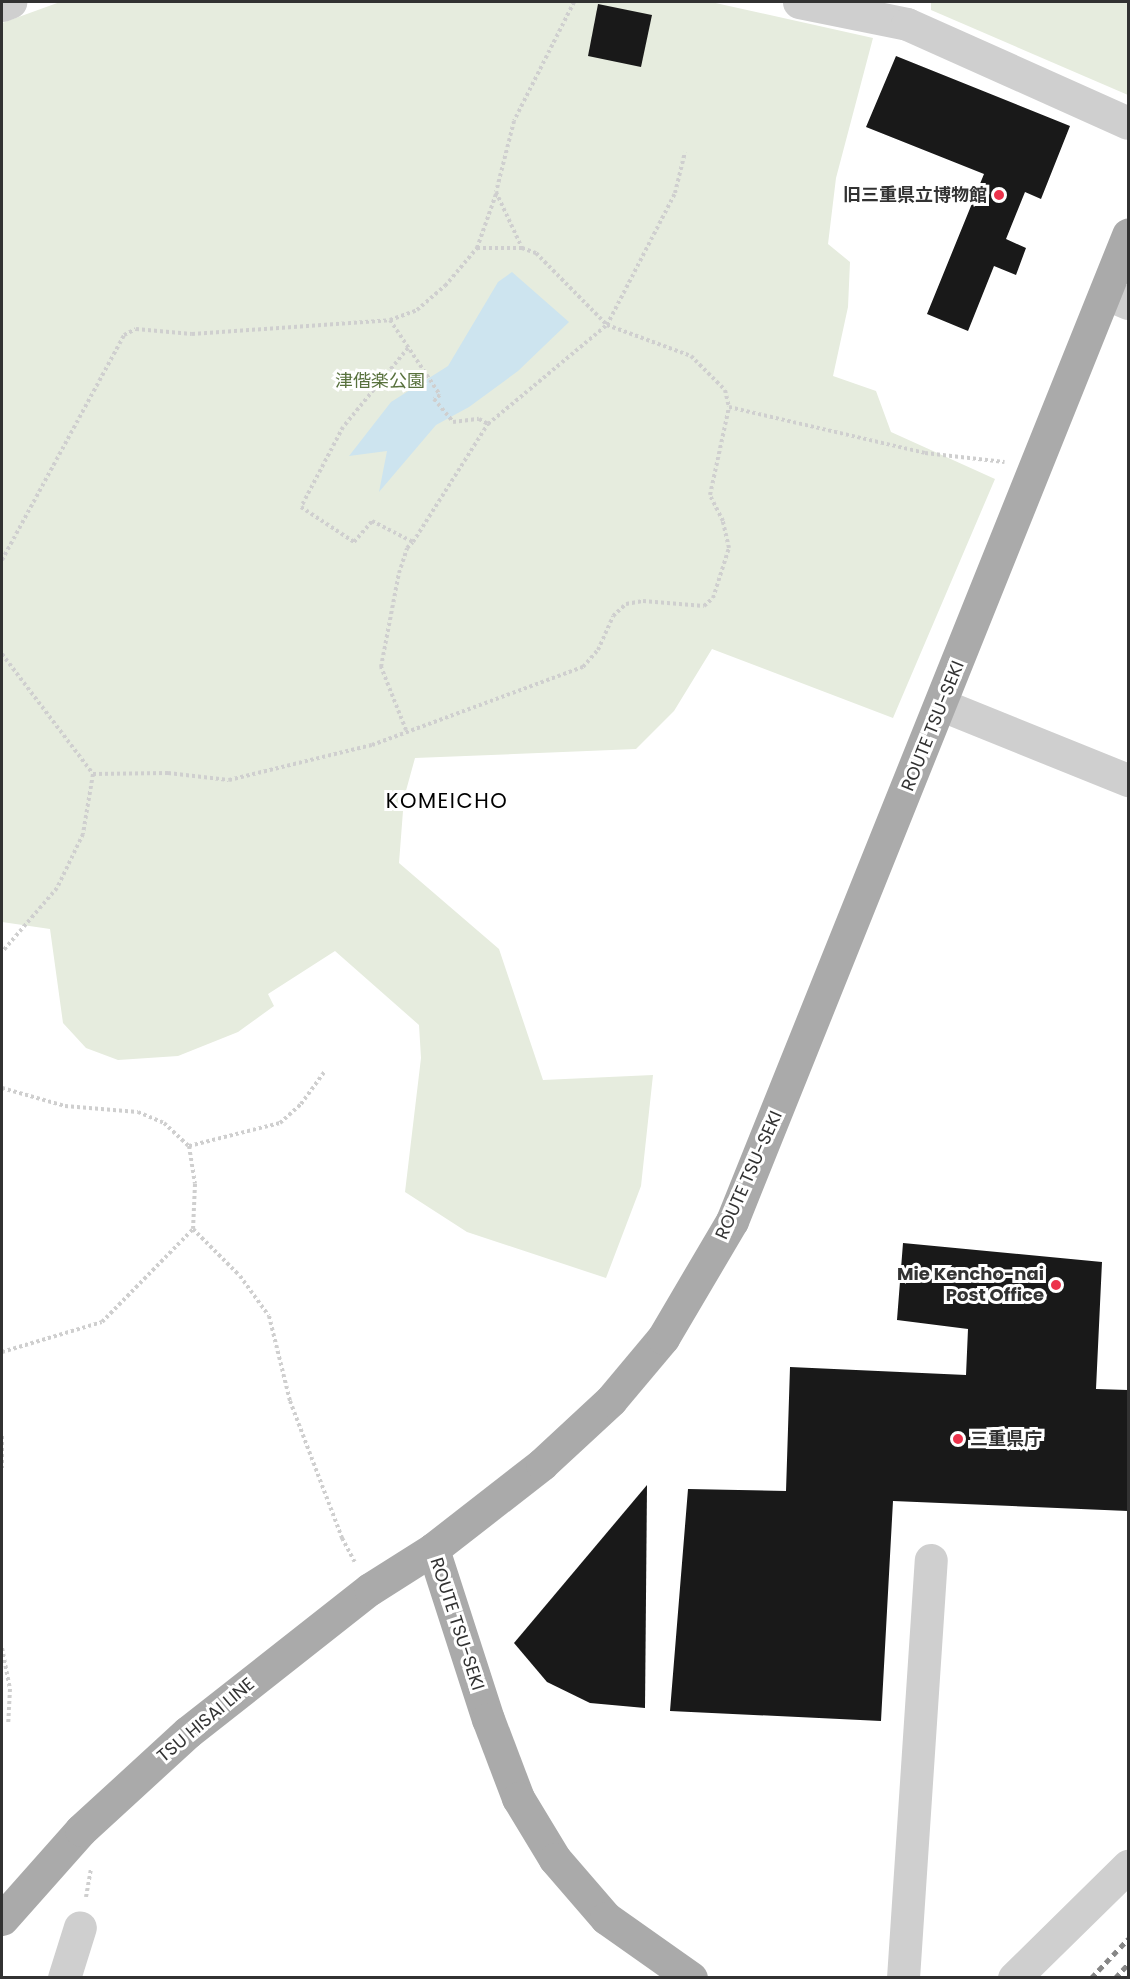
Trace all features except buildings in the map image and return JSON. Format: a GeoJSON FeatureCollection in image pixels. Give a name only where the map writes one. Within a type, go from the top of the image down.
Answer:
{"type":"FeatureCollection","features":[{"type":"Feature","properties":{"kind":"main road","name":"ROUTE TSU-SEKI"},"geometry":{"type":"LineString","coordinates":[[691,1977],[679,1973],[606,1918],[555,1858],[518,1798],[488,1719],[434,1549],[542,1464],[612,1400],[663,1338],[702,1277],[741,1200],[1037,465],[1118,299],[1128,235]]}},
{"type":"Feature","properties":{"kind":"main road","name":"TSU HISAI LINE"},"geometry":{"type":"LineString","coordinates":[[2,1919],[81,1830],[188,1732],[370,1589],[434,1549]]}},
{"type":"Feature","properties":{"kind":"street"},"geometry":{"type":"LineString","coordinates":[[2,5],[10,2]]}},
{"type":"Feature","properties":{"kind":"street"},"geometry":{"type":"LineString","coordinates":[[799,2],[907,24],[1128,123]]}},
{"type":"Feature","properties":{"kind":"street"},"geometry":{"type":"LineString","coordinates":[[942,705],[1128,780]]}},
{"type":"Feature","properties":{"kind":"street"},"geometry":{"type":"LineString","coordinates":[[903,1977],[931,1560]]}},
{"type":"Feature","properties":{"kind":"street"},"geometry":{"type":"LineString","coordinates":[[1014,1977],[1128,1866]]}},
{"type":"Feature","properties":{"kind":"street"},"geometry":{"type":"LineString","coordinates":[[64,1977],[80,1927]]}},
{"type":"Feature","properties":{"kind":"path"},"geometry":{"type":"LineString","coordinates":[[2,560],[124,335],[151,327],[192,334],[390,320],[417,310],[434,298],[477,248],[496,192],[514,122],[574,2]]}},
{"type":"Feature","properties":{"kind":"path"},"geometry":{"type":"LineString","coordinates":[[406,730],[381,667],[406,548],[413,542],[488,424],[607,325],[675,194],[685,152]]}},
{"type":"Feature","properties":{"kind":"path"},"geometry":{"type":"LineString","coordinates":[[496,192],[522,248]]}},
{"type":"Feature","properties":{"kind":"path"},"geometry":{"type":"LineString","coordinates":[[93,774],[168,773],[229,780],[372,745],[406,730],[583,667],[598,650],[613,616],[626,604],[643,601],[691,608],[704,606],[713,598],[729,548],[723,521],[710,495],[729,407],[725,390],[691,356],[607,325],[536,253],[522,248],[477,248]]}},
{"type":"Feature","properties":{"kind":"path"},"geometry":{"type":"LineString","coordinates":[[390,320],[440,394],[434,399],[453,422],[479,419],[488,424]]}},
{"type":"Feature","properties":{"kind":"path"},"geometry":{"type":"LineString","coordinates":[[408,348],[343,427],[300,507],[354,542],[372,520],[413,542]]}},
{"type":"Feature","properties":{"kind":"path"},"geometry":{"type":"LineString","coordinates":[[729,407],[925,453],[1037,465]]}},
{"type":"Feature","properties":{"kind":"path"},"geometry":{"type":"LineString","coordinates":[[2,654],[93,774],[83,834],[57,888],[2,952]]}},
{"type":"Feature","properties":{"kind":"path"},"geometry":{"type":"LineString","coordinates":[[189,1146],[280,1123],[301,1104],[326,1071]]}},
{"type":"Feature","properties":{"kind":"path"},"geometry":{"type":"LineString","coordinates":[[2,1088],[66,1106],[138,1112],[164,1123],[189,1146],[195,1184],[193,1229],[102,1322],[2,1352]]}},
{"type":"Feature","properties":{"kind":"path"},"geometry":{"type":"LineString","coordinates":[[193,1229],[240,1276],[269,1316],[290,1401],[317,1474],[342,1538],[370,1589]]}},
{"type":"Feature","properties":{"kind":"path"},"geometry":{"type":"LineString","coordinates":[[2,1436],[2,1468]]}},
{"type":"Feature","properties":{"kind":"path"},"geometry":{"type":"LineString","coordinates":[[2,1648],[10,1689],[8,1723]]}},
{"type":"Feature","properties":{"kind":"green space","name":"津偕楽公園"},"geometry":{"type":"Polygon","coordinates":[[[60,2],[711,2],[873,38],[836,178],[828,244],[850,262],[848,307],[833,376],[876,391],[891,432],[995,479],[893,718],[712,649],[674,711],[636,749],[415,758],[404,798],[399,863],[499,949],[543,1080],[653,1075],[641,1186],[606,1278],[467,1232],[405,1192],[421,1058],[419,1025],[335,951],[268,994],[274,1006],[238,1032],[178,1056],[118,1060],[86,1048],[63,1023],[50,929],[2,922],[2,23],[60,2]]]}},
{"type":"Feature","properties":{"kind":"green space"},"geometry":{"type":"Polygon","coordinates":[[[931,2],[1128,2],[1128,95],[931,10],[931,2]]]}},
{"type":"Feature","properties":{"kind":"water"},"geometry":{"type":"Polygon","coordinates":[[[512,272],[569,322],[518,371],[469,407],[436,425],[379,492],[387,451],[349,456],[391,402],[448,366],[498,282],[512,272]]]}},
{"type":"Feature","properties":{"kind":"railway"},"geometry":{"type":"LineString","coordinates":[[1091,1978],[1128,1939]]}},
{"type":"Feature","properties":{"kind":"railway"},"geometry":{"type":"LineString","coordinates":[[1115,1978],[1128,1964]]}},
{"type":"Feature","properties":{"kind":"place","name":"旧三重県立博物館"},"geometry":{"type":"Point","coordinates":[999,195]}},
{"type":"Feature","properties":{"kind":"place","name":"Mie Kencho-nai Post Office"},"geometry":{"type":"Point","coordinates":[1056,1285]}},
{"type":"Feature","properties":{"kind":"place","name":"三重県庁"},"geometry":{"type":"Point","coordinates":[958,1439]}},
{"type":"Feature","properties":{"kind":"district","name":"KOMEICHO"},"geometry":{"type":"Point","coordinates":[447,801]}}]}
